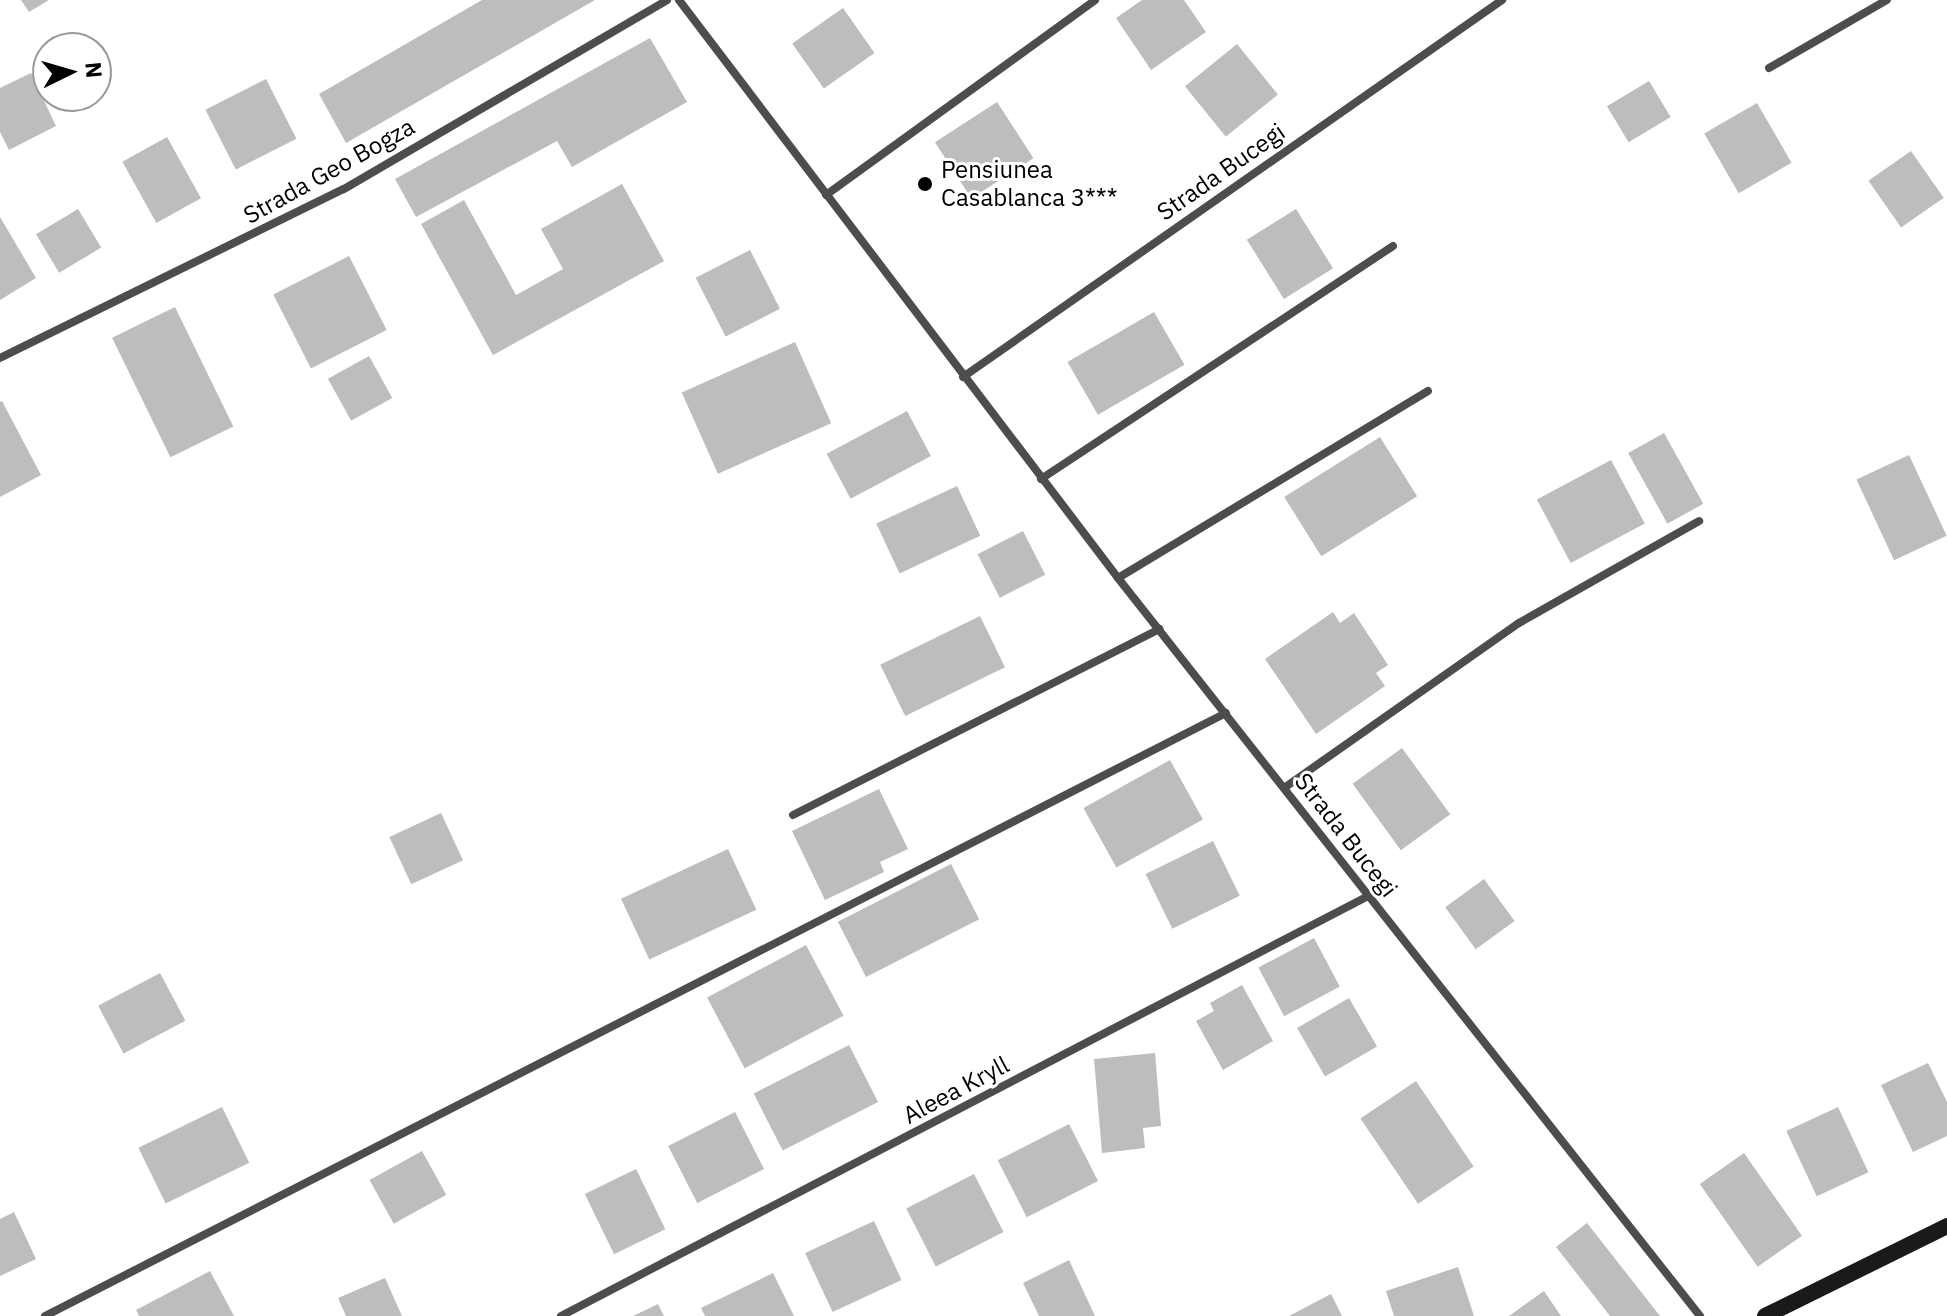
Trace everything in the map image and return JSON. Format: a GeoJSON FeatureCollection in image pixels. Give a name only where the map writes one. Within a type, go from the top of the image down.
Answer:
{"type":"FeatureCollection","features":[{"type":"Feature","properties":{"kind":"street","name":"Strada Geo Bogza"},"geometry":{"type":"LineString","coordinates":[[0,358],[344,189],[667,0]]}},
{"type":"Feature","properties":{"kind":"street","name":"Strada Bucegi"},"geometry":{"type":"LineString","coordinates":[[679,0],[1041,479],[1700,1316]]}},
{"type":"Feature","properties":{"kind":"street"},"geometry":{"type":"LineString","coordinates":[[826,195],[1095,0]]}},
{"type":"Feature","properties":{"kind":"street","name":"Strada Bucegi"},"geometry":{"type":"LineString","coordinates":[[963,377],[1502,0]]}},
{"type":"Feature","properties":{"kind":"street"},"geometry":{"type":"LineString","coordinates":[[1769,68],[1887,0]]}},
{"type":"Feature","properties":{"kind":"street"},"geometry":{"type":"LineString","coordinates":[[1041,479],[1393,246]]}},
{"type":"Feature","properties":{"kind":"street"},"geometry":{"type":"LineString","coordinates":[[1118,578],[1428,391]]}},
{"type":"Feature","properties":{"kind":"street"},"geometry":{"type":"LineString","coordinates":[[1284,788],[1519,623],[1699,521]]}},
{"type":"Feature","properties":{"kind":"street"},"geometry":{"type":"LineString","coordinates":[[793,815],[1159,629]]}},
{"type":"Feature","properties":{"kind":"street"},"geometry":{"type":"LineString","coordinates":[[45,1316],[1226,713]]}},
{"type":"Feature","properties":{"kind":"street","name":"Aleea Kryll"},"geometry":{"type":"LineString","coordinates":[[561,1316],[1368,896]]}},
{"type":"Feature","properties":{"kind":"street"},"geometry":{"type":"LineString","coordinates":[[1765,1316],[1947,1226]]}},
{"type":"Feature","properties":{"kind":"building"},"geometry":{"type":"Polygon","coordinates":[[[21,0],[49,0],[29,12],[21,0]]]}},
{"type":"Feature","properties":{"kind":"building"},"geometry":{"type":"Polygon","coordinates":[[[482,0],[595,0],[346,143],[319,94],[482,0]]]}},
{"type":"Feature","properties":{"kind":"building"},"geometry":{"type":"Polygon","coordinates":[[[1142,0],[1184,0],[1206,32],[1151,70],[1116,18],[1142,0]]]}},
{"type":"Feature","properties":{"kind":"building"},"geometry":{"type":"Polygon","coordinates":[[[843,8],[875,53],[824,89],[792,44],[843,8]]]}},
{"type":"Feature","properties":{"kind":"building"},"geometry":{"type":"Polygon","coordinates":[[[650,38],[687,102],[572,167],[557,141],[416,217],[395,179],[650,38]]]}},
{"type":"Feature","properties":{"kind":"building"},"geometry":{"type":"Polygon","coordinates":[[[1237,44],[1278,95],[1226,137],[1185,86],[1237,44]]]}},
{"type":"Feature","properties":{"kind":"building"},"geometry":{"type":"Polygon","coordinates":[[[31,73],[32,112],[49,112],[56,126],[9,150],[0,132],[0,88],[31,73]]]}},
{"type":"Feature","properties":{"kind":"building"},"geometry":{"type":"Polygon","coordinates":[[[266,79],[296,139],[236,170],[205,110],[266,79]]]}},
{"type":"Feature","properties":{"kind":"building"},"geometry":{"type":"Polygon","coordinates":[[[1649,81],[1671,117],[1629,142],[1607,106],[1649,81]]]}},
{"type":"Feature","properties":{"kind":"building"},"geometry":{"type":"Polygon","coordinates":[[[997,102],[1033,158],[971,198],[935,142],[997,102]]]}},
{"type":"Feature","properties":{"kind":"building"},"geometry":{"type":"Polygon","coordinates":[[[1757,103],[1792,163],[1739,193],[1704,134],[1757,103]]]}},
{"type":"Feature","properties":{"kind":"building"},"geometry":{"type":"Polygon","coordinates":[[[167,137],[201,198],[156,223],[122,162],[167,137]]]}},
{"type":"Feature","properties":{"kind":"building"},"geometry":{"type":"Polygon","coordinates":[[[1911,151],[1944,198],[1901,228],[1868,181],[1911,151]]]}},
{"type":"Feature","properties":{"kind":"building"},"geometry":{"type":"Polygon","coordinates":[[[622,184],[664,261],[493,355],[421,224],[464,200],[516,295],[563,269],[541,229],[622,184]]]}},
{"type":"Feature","properties":{"kind":"building"},"geometry":{"type":"Polygon","coordinates":[[[78,209],[101,248],[59,273],[36,234],[78,209]]]}},
{"type":"Feature","properties":{"kind":"building"},"geometry":{"type":"Polygon","coordinates":[[[1296,209],[1333,268],[1284,299],[1247,240],[1296,209]]]}},
{"type":"Feature","properties":{"kind":"building"},"geometry":{"type":"Polygon","coordinates":[[[0,217],[36,278],[0,300],[0,217]]]}},
{"type":"Feature","properties":{"kind":"building"},"geometry":{"type":"Polygon","coordinates":[[[750,250],[780,309],[726,336],[696,278],[750,250]]]}},
{"type":"Feature","properties":{"kind":"building"},"geometry":{"type":"Polygon","coordinates":[[[349,256],[387,330],[311,369],[273,295],[349,256]]]}},
{"type":"Feature","properties":{"kind":"building"},"geometry":{"type":"Polygon","coordinates":[[[175,307],[233,427],[170,457],[112,338],[175,307]]]}},
{"type":"Feature","properties":{"kind":"building"},"geometry":{"type":"Polygon","coordinates":[[[1154,312],[1184,365],[1098,415],[1067,362],[1154,312]]]}},
{"type":"Feature","properties":{"kind":"building"},"geometry":{"type":"Polygon","coordinates":[[[795,342],[831,423],[718,474],[682,392],[795,342]]]}},
{"type":"Feature","properties":{"kind":"building"},"geometry":{"type":"Polygon","coordinates":[[[369,356],[392,398],[351,421],[328,379],[369,356]]]}},
{"type":"Feature","properties":{"kind":"building"},"geometry":{"type":"Polygon","coordinates":[[[0,402],[41,475],[0,497],[0,402]]]}},
{"type":"Feature","properties":{"kind":"building"},"geometry":{"type":"Polygon","coordinates":[[[907,411],[931,456],[851,499],[827,454],[907,411]]]}},
{"type":"Feature","properties":{"kind":"building"},"geometry":{"type":"Polygon","coordinates":[[[1664,433],[1703,504],[1667,524],[1628,453],[1664,433]]]}},
{"type":"Feature","properties":{"kind":"building"},"geometry":{"type":"Polygon","coordinates":[[[1380,437],[1417,496],[1321,556],[1284,497],[1380,437]]]}},
{"type":"Feature","properties":{"kind":"building"},"geometry":{"type":"Polygon","coordinates":[[[1909,455],[1947,536],[1894,560],[1856,480],[1909,455]]]}},
{"type":"Feature","properties":{"kind":"building"},"geometry":{"type":"Polygon","coordinates":[[[1611,460],[1645,524],[1571,563],[1537,499],[1611,460]]]}},
{"type":"Feature","properties":{"kind":"building"},"geometry":{"type":"Polygon","coordinates":[[[957,486],[980,536],[900,573],[876,524],[957,486]]]}},
{"type":"Feature","properties":{"kind":"building"},"geometry":{"type":"Polygon","coordinates":[[[1023,531],[1045,575],[1000,598],[978,554],[1023,531]]]}},
{"type":"Feature","properties":{"kind":"building"},"geometry":{"type":"Polygon","coordinates":[[[1333,612],[1340,623],[1354,613],[1388,665],[1376,673],[1385,686],[1316,734],[1265,659],[1333,612]]]}},
{"type":"Feature","properties":{"kind":"building"},"geometry":{"type":"Polygon","coordinates":[[[980,616],[1005,667],[905,716],[880,665],[980,616]]]}},
{"type":"Feature","properties":{"kind":"building"},"geometry":{"type":"Polygon","coordinates":[[[1402,748],[1450,814],[1401,850],[1353,784],[1402,748]]]}},
{"type":"Feature","properties":{"kind":"building"},"geometry":{"type":"Polygon","coordinates":[[[1170,760],[1203,819],[1116,867],[1083,808],[1170,760]]]}},
{"type":"Feature","properties":{"kind":"building"},"geometry":{"type":"Polygon","coordinates":[[[879,789],[908,849],[880,862],[884,872],[825,900],[792,831],[879,789]]]}},
{"type":"Feature","properties":{"kind":"building"},"geometry":{"type":"Polygon","coordinates":[[[441,813],[463,860],[411,884],[389,837],[441,813]]]}},
{"type":"Feature","properties":{"kind":"building"},"geometry":{"type":"Polygon","coordinates":[[[1213,841],[1240,896],[1172,929],[1146,874],[1213,841]]]}},
{"type":"Feature","properties":{"kind":"building"},"geometry":{"type":"Polygon","coordinates":[[[728,849],[756,910],[649,960],[621,899],[728,849]]]}},
{"type":"Feature","properties":{"kind":"building"},"geometry":{"type":"Polygon","coordinates":[[[951,864],[979,919],[866,977],[838,922],[951,864]]]}},
{"type":"Feature","properties":{"kind":"building"},"geometry":{"type":"Polygon","coordinates":[[[1484,879],[1515,921],[1476,949],[1445,907],[1484,879]]]}},
{"type":"Feature","properties":{"kind":"building"},"geometry":{"type":"Polygon","coordinates":[[[1314,938],[1340,987],[1284,1016],[1258,968],[1314,938]]]}},
{"type":"Feature","properties":{"kind":"building"},"geometry":{"type":"Polygon","coordinates":[[[806,945],[844,1016],[745,1068],[707,998],[806,945]]]}},
{"type":"Feature","properties":{"kind":"building"},"geometry":{"type":"Polygon","coordinates":[[[160,973],[185,1021],[124,1054],[98,1006],[160,973]]]}},
{"type":"Feature","properties":{"kind":"building"},"geometry":{"type":"Polygon","coordinates":[[[1242,985],[1273,1041],[1223,1070],[1196,1021],[1214,1011],[1210,1003],[1242,985]]]}},
{"type":"Feature","properties":{"kind":"building"},"geometry":{"type":"Polygon","coordinates":[[[1349,998],[1377,1046],[1325,1076],[1297,1028],[1349,998]]]}},
{"type":"Feature","properties":{"kind":"building"},"geometry":{"type":"Polygon","coordinates":[[[849,1045],[878,1102],[783,1151],[754,1094],[849,1045]]]}},
{"type":"Feature","properties":{"kind":"building"},"geometry":{"type":"Polygon","coordinates":[[[1155,1053],[1161,1126],[1143,1128],[1145,1148],[1102,1153],[1094,1059],[1155,1053]]]}},
{"type":"Feature","properties":{"kind":"building"},"geometry":{"type":"Polygon","coordinates":[[[1928,1063],[1947,1102],[1947,1136],[1913,1152],[1881,1085],[1928,1063]]]}},
{"type":"Feature","properties":{"kind":"building"},"geometry":{"type":"Polygon","coordinates":[[[1416,1081],[1474,1166],[1418,1204],[1360,1118],[1416,1081]]]}},
{"type":"Feature","properties":{"kind":"building"},"geometry":{"type":"Polygon","coordinates":[[[222,1107],[249,1163],[166,1203],[138,1148],[222,1107]]]}},
{"type":"Feature","properties":{"kind":"building"},"geometry":{"type":"Polygon","coordinates":[[[1838,1107],[1868,1172],[1817,1196],[1786,1131],[1838,1107]]]}},
{"type":"Feature","properties":{"kind":"building"},"geometry":{"type":"Polygon","coordinates":[[[735,1112],[764,1169],[697,1203],[668,1146],[735,1112]]]}},
{"type":"Feature","properties":{"kind":"building"},"geometry":{"type":"Polygon","coordinates":[[[1069,1124],[1098,1181],[1027,1217],[998,1160],[1069,1124]]]}},
{"type":"Feature","properties":{"kind":"building"},"geometry":{"type":"Polygon","coordinates":[[[422,1151],[446,1195],[394,1224],[370,1180],[422,1151]]]}},
{"type":"Feature","properties":{"kind":"building"},"geometry":{"type":"Polygon","coordinates":[[[1744,1153],[1802,1236],[1758,1267],[1700,1184],[1744,1153]]]}},
{"type":"Feature","properties":{"kind":"building"},"geometry":{"type":"Polygon","coordinates":[[[636,1169],[665,1229],[614,1254],[585,1194],[636,1169]]]}},
{"type":"Feature","properties":{"kind":"building"},"geometry":{"type":"Polygon","coordinates":[[[974,1174],[1004,1232],[936,1266],[906,1209],[974,1174]]]}},
{"type":"Feature","properties":{"kind":"building"},"geometry":{"type":"Polygon","coordinates":[[[14,1212],[36,1259],[0,1276],[0,1219],[14,1212]]]}},
{"type":"Feature","properties":{"kind":"building"},"geometry":{"type":"Polygon","coordinates":[[[874,1221],[901,1280],[833,1312],[805,1253],[874,1221]]]}},
{"type":"Feature","properties":{"kind":"building"},"geometry":{"type":"Polygon","coordinates":[[[1587,1223],[1660,1316],[1610,1316],[1556,1247],[1587,1223]]]}},
{"type":"Feature","properties":{"kind":"building"},"geometry":{"type":"Polygon","coordinates":[[[1069,1260],[1095,1316],[1039,1316],[1023,1283],[1069,1260]]]}},
{"type":"Feature","properties":{"kind":"building"},"geometry":{"type":"Polygon","coordinates":[[[1458,1267],[1474,1316],[1394,1316],[1386,1291],[1458,1267]]]}},
{"type":"Feature","properties":{"kind":"building"},"geometry":{"type":"Polygon","coordinates":[[[210,1271],[234,1316],[139,1316],[136,1310],[210,1271]]]}},
{"type":"Feature","properties":{"kind":"building"},"geometry":{"type":"Polygon","coordinates":[[[773,1273],[794,1316],[705,1316],[701,1308],[773,1273]]]}},
{"type":"Feature","properties":{"kind":"building"},"geometry":{"type":"Polygon","coordinates":[[[385,1278],[402,1316],[346,1316],[338,1298],[385,1278]]]}},
{"type":"Feature","properties":{"kind":"building"},"geometry":{"type":"Polygon","coordinates":[[[1544,1291],[1561,1316],[1509,1316],[1544,1291]]]}},
{"type":"Feature","properties":{"kind":"building"},"geometry":{"type":"Polygon","coordinates":[[[1331,1294],[1342,1316],[1289,1316],[1331,1294]]]}},
{"type":"Feature","properties":{"kind":"building"},"geometry":{"type":"Polygon","coordinates":[[[658,1304],[664,1316],[633,1316],[658,1304]]]}},
{"type":"Feature","properties":{"kind":"place","name":"Pensiunea Casablanca 3***"},"geometry":{"type":"Point","coordinates":[925,184]}}]}
